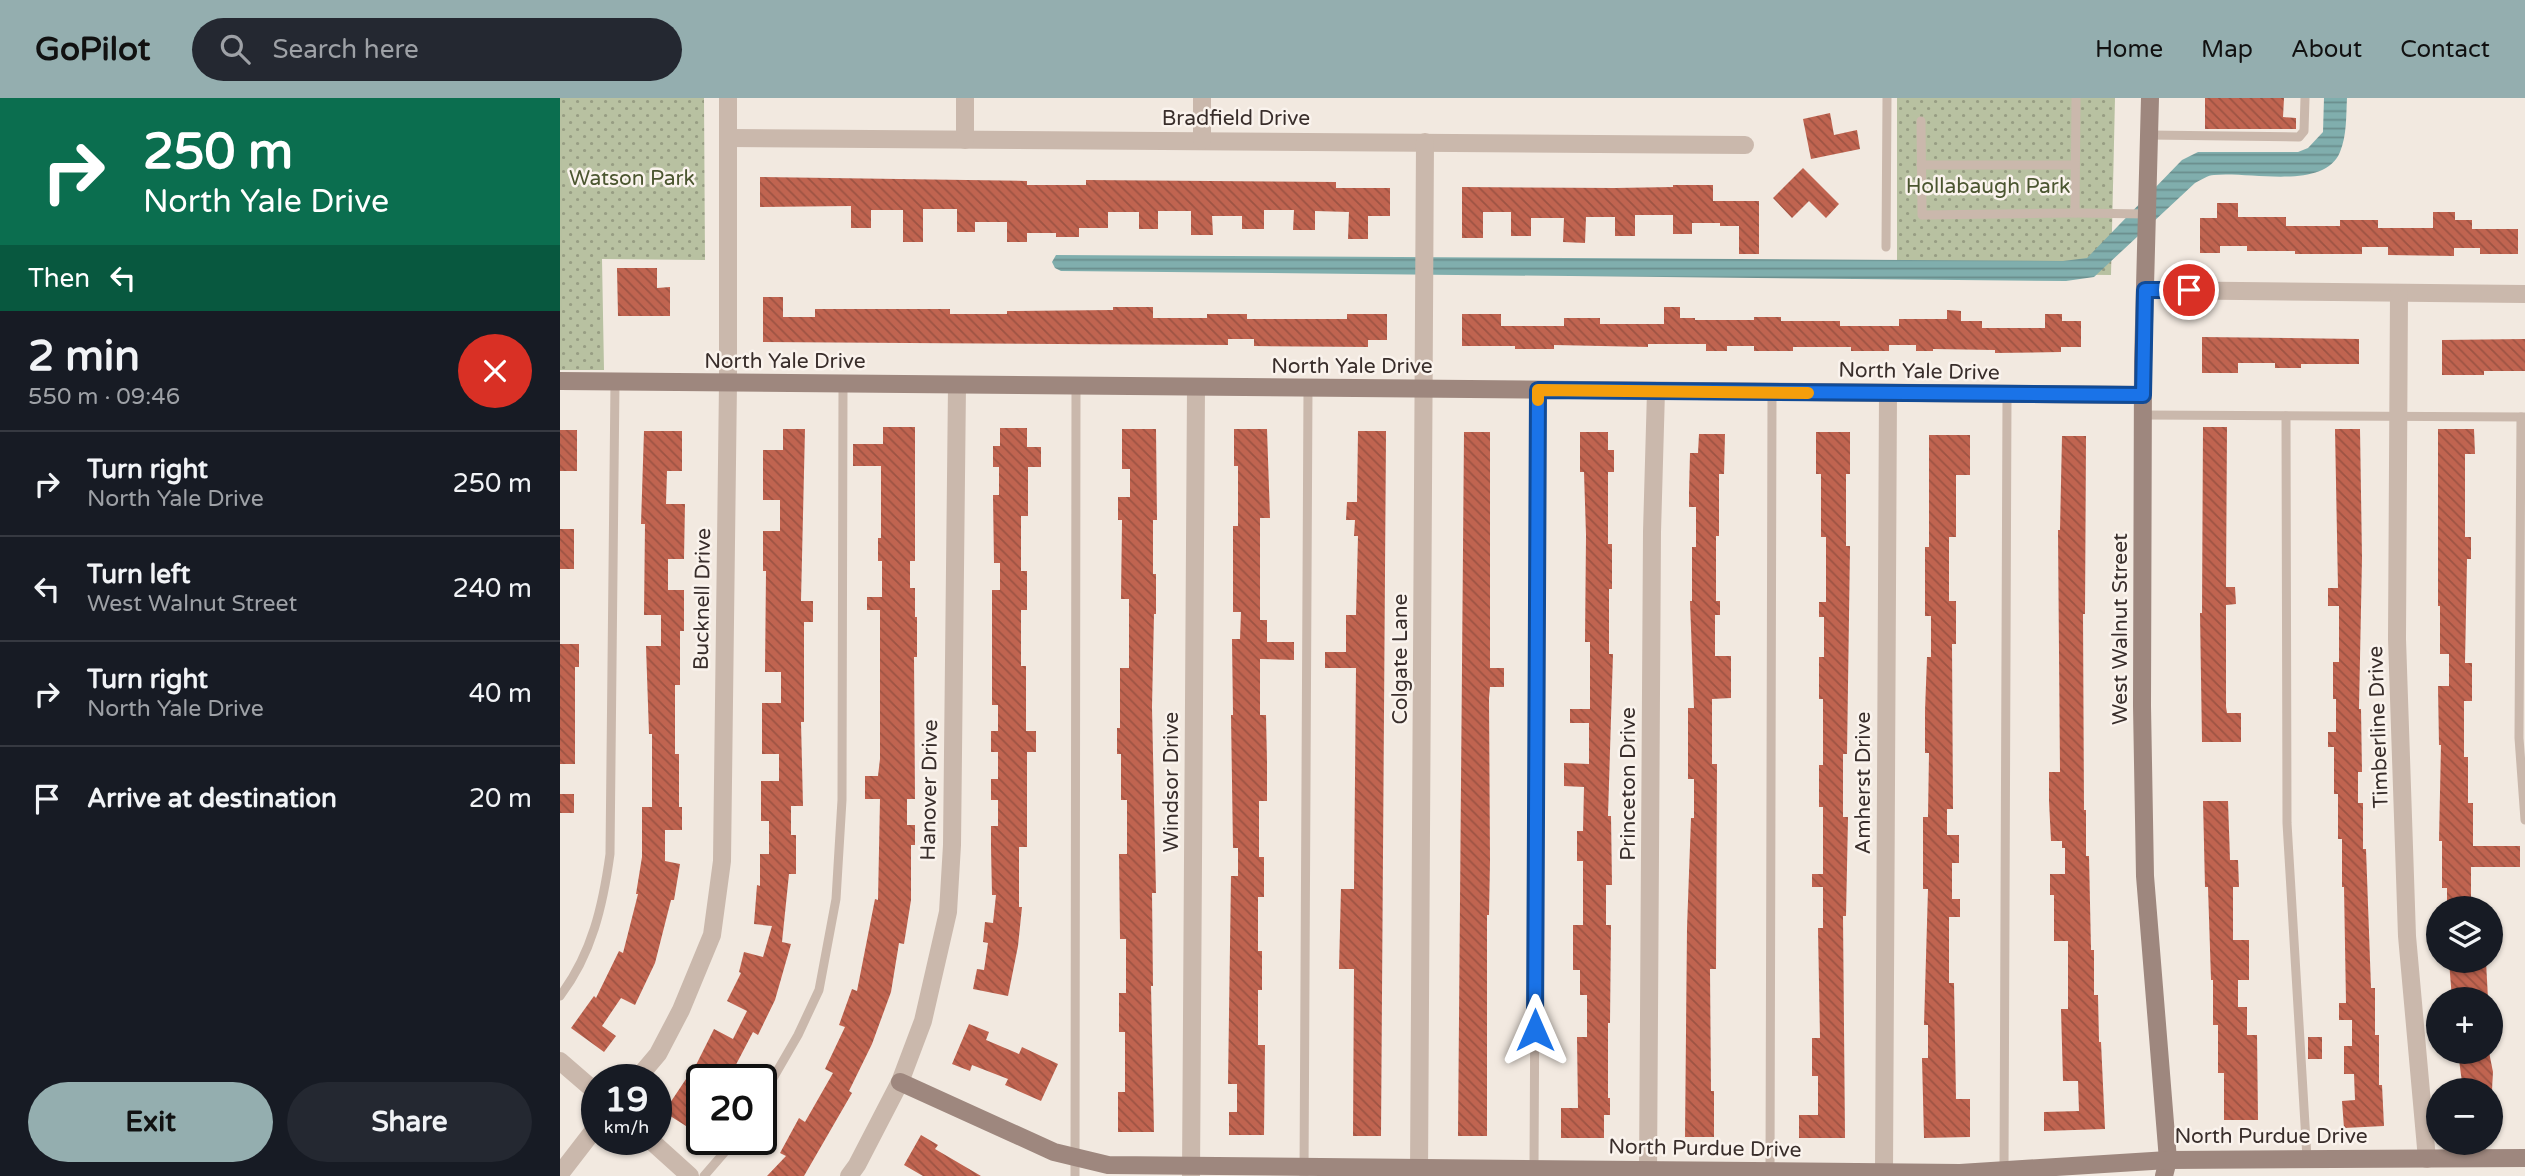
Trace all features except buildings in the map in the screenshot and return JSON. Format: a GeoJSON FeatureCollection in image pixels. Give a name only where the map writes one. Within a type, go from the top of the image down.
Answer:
{"type":"FeatureCollection","features":[{"type":"Feature","properties":{"kind":"street","name":"Bucknell Drive"},"geometry":{"type":"LineString","coordinates":[[650,1064],[658,1054],[681,1010],[712,935],[722,861],[728,383],[728,98]]}},
{"type":"Feature","properties":{"kind":"street"},"geometry":{"type":"LineString","coordinates":[[965,98],[965,140]]}},
{"type":"Feature","properties":{"kind":"street"},"geometry":{"type":"LineString","coordinates":[[1202,98],[1202,141]]}},
{"type":"Feature","properties":{"kind":"street","name":"West Walnut Street"},"geometry":{"type":"LineString","coordinates":[[2150,98],[2143,395],[2142,706],[2145,876],[2166,1168]]}},
{"type":"Feature","properties":{"kind":"street","name":"Bradfield Drive"},"geometry":{"type":"LineString","coordinates":[[728,138],[1745,145]]}},
{"type":"Feature","properties":{"kind":"street","name":"Colgate Lane"},"geometry":{"type":"LineString","coordinates":[[1419,1173],[1425,142]]}},
{"type":"Feature","properties":{"kind":"street"},"geometry":{"type":"LineString","coordinates":[[2145,290],[2525,294]]}},
{"type":"Feature","properties":{"kind":"street","name":"Timberline Drive"},"geometry":{"type":"LineString","coordinates":[[2399,293],[2398,639],[2407,923],[2427,1159]]}},
{"type":"Feature","properties":{"kind":"street","name":"North Yale Drive"},"geometry":{"type":"LineString","coordinates":[[560,381],[2143,395]]}},
{"type":"Feature","properties":{"kind":"street","name":"Hanover Drive"},"geometry":{"type":"LineString","coordinates":[[849,1176],[900,1082],[923,1021],[948,912],[952,845],[957,385]]}},
{"type":"Feature","properties":{"kind":"street","name":"Windsor Drive"},"geometry":{"type":"LineString","coordinates":[[1191,1171],[1196,387]]}},
{"type":"Feature","properties":{"kind":"street","name":"Princeton Drive"},"geometry":{"type":"LineString","coordinates":[[1648,1173],[1652,545],[1656,391]]}},
{"type":"Feature","properties":{"kind":"street","name":"Amherst Drive"},"geometry":{"type":"LineString","coordinates":[[1884,1173],[1888,394]]}},
{"type":"Feature","properties":{"kind":"street"},"geometry":{"type":"LineString","coordinates":[[560,1061],[581,1079]]}},
{"type":"Feature","properties":{"kind":"street","name":"North Purdue Drive"},"geometry":{"type":"LineString","coordinates":[[900,1082],[1054,1152],[1108,1165],[1191,1171],[1961,1173],[2166,1168],[2307,1158],[2525,1158]]}},
{"type":"Feature","properties":{"kind":"street"},"geometry":{"type":"LineString","coordinates":[[560,1174],[581,1147]]}},
{"type":"Feature","properties":{"kind":"street"},"geometry":{"type":"LineString","coordinates":[[667,1155],[690,1176]]}},
{"type":"Feature","properties":{"kind":"street"},"geometry":{"type":"LineString","coordinates":[[2166,1168],[2180,1176]]}},
{"type":"Feature","properties":{"kind":"lane"},"geometry":{"type":"LineString","coordinates":[[1886,247],[1887,98]]}},
{"type":"Feature","properties":{"kind":"lane"},"geometry":{"type":"LineString","coordinates":[[2075,214],[2076,98]]}},
{"type":"Feature","properties":{"kind":"lane"},"geometry":{"type":"LineString","coordinates":[[2149,135],[2299,137],[2304,131],[2305,98]]}},
{"type":"Feature","properties":{"kind":"lane"},"geometry":{"type":"LineString","coordinates":[[1921,121],[1922,215],[2147,214]]}},
{"type":"Feature","properties":{"kind":"lane"},"geometry":{"type":"LineString","coordinates":[[1921,166],[2075,165]]}},
{"type":"Feature","properties":{"kind":"lane"},"geometry":{"type":"LineString","coordinates":[[560,996],[595,933],[604,900],[610,854],[615,382]]}},
{"type":"Feature","properties":{"kind":"lane"},"geometry":{"type":"LineString","coordinates":[[777,1072],[819,990],[836,898],[842,800],[843,384]]}},
{"type":"Feature","properties":{"kind":"lane"},"geometry":{"type":"LineString","coordinates":[[1074,1176],[1076,386]]}},
{"type":"Feature","properties":{"kind":"lane"},"geometry":{"type":"LineString","coordinates":[[1304,1172],[1308,388]]}},
{"type":"Feature","properties":{"kind":"lane"},"geometry":{"type":"LineString","coordinates":[[1534,1173],[1538,390]]}},
{"type":"Feature","properties":{"kind":"lane"},"geometry":{"type":"LineString","coordinates":[[1770,1174],[1772,393]]}},
{"type":"Feature","properties":{"kind":"lane"},"geometry":{"type":"LineString","coordinates":[[2004,1170],[2007,395]]}},
{"type":"Feature","properties":{"kind":"lane"},"geometry":{"type":"LineString","coordinates":[[2143,415],[2523,417],[2519,738],[2525,820]]}},
{"type":"Feature","properties":{"kind":"lane"},"geometry":{"type":"LineString","coordinates":[[2286,416],[2287,823],[2307,1158]]}},
{"type":"Feature","properties":{"kind":"lane"},"geometry":{"type":"LineString","coordinates":[[705,1176],[723,1155]]}},
{"type":"Feature","properties":{"kind":"green space","name":"Watson Park"},"geometry":{"type":"Polygon","coordinates":[[[560,98],[704,98],[705,260],[602,259],[604,370],[560,370],[560,98]]]}},
{"type":"Feature","properties":{"kind":"green space","name":"Hollabaugh Park"},"geometry":{"type":"Polygon","coordinates":[[[1897,98],[2115,98],[2111,275],[1897,273],[1897,98]]]}},
{"type":"Feature","properties":{"kind":"water"},"geometry":{"type":"Polygon","coordinates":[[[2324,98],[2347,98],[2344,139],[2340,152],[2331,164],[2318,171],[2284,177],[2229,174],[2207,177],[2195,183],[2094,277],[2066,281],[1061,271],[1055,268],[1052,262],[1056,255],[2063,261],[2087,258],[2182,160],[2198,152],[2298,152],[2308,148],[2323,132],[2324,98]]]}},
{"type":"Feature","properties":{"kind":"slow traffic"},"geometry":{"type":"LineString","coordinates":[[1538,400],[1538,390],[1808,393]]}},
{"type":"Feature","properties":{"kind":"route"},"geometry":{"type":"LineString","coordinates":[[1535,1030],[1538,390],[2143,395],[2145,290],[2189,290]]}}]}
